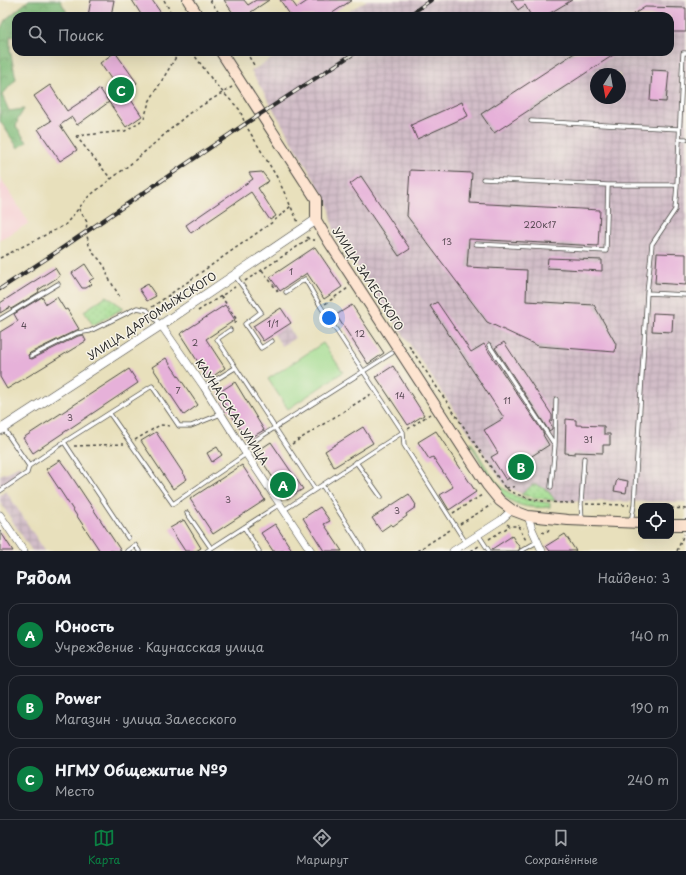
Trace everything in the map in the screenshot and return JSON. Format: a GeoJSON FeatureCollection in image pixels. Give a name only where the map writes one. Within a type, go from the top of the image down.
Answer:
{"type":"FeatureCollection","features":[{"type":"Feature","properties":{"kind":"main road"},"geometry":{"type":"LineString","coordinates":[[188,0],[196,12]]}},
{"type":"Feature","properties":{"kind":"main road"},"geometry":{"type":"LineString","coordinates":[[224,56],[316,199],[316,220]]}},
{"type":"Feature","properties":{"kind":"main road","name":"УЛИЦА ЗАЛЕССКОГО"},"geometry":{"type":"LineString","coordinates":[[316,220],[333,249],[490,490],[500,501],[512,510],[528,516],[636,523]]}},
{"type":"Feature","properties":{"kind":"main road"},"geometry":{"type":"LineString","coordinates":[[674,526],[685,528]]}},
{"type":"Feature","properties":{"kind":"street","name":"УЛИЦА ДАРГОМЫЖСКОГО"},"geometry":{"type":"LineString","coordinates":[[2,429],[161,325],[316,220]]}},
{"type":"Feature","properties":{"kind":"street","name":"КАУНАССКАЯ УЛИЦА"},"geometry":{"type":"LineString","coordinates":[[161,325],[204,387],[244,451],[311,551]]}},
{"type":"Feature","properties":{"kind":"street"},"geometry":{"type":"LineString","coordinates":[[453,551],[501,520],[512,510]]}},
{"type":"Feature","properties":{"kind":"street"},"geometry":{"type":"LineString","coordinates":[[0,515],[24,551]]}},
{"type":"Feature","properties":{"kind":"street"},"geometry":{"type":"LineString","coordinates":[[528,516],[537,542],[542,551]]}},
{"type":"Feature","properties":{"kind":"lane"},"geometry":{"type":"LineString","coordinates":[[636,523],[634,505],[647,293],[652,244],[675,210],[683,53],[686,53]]}},
{"type":"Feature","properties":{"kind":"lane"},"geometry":{"type":"LineString","coordinates":[[531,121],[679,129]]}},
{"type":"Feature","properties":{"kind":"lane"},"geometry":{"type":"LineString","coordinates":[[679,139],[686,139]]}},
{"type":"Feature","properties":{"kind":"lane"},"geometry":{"type":"LineString","coordinates":[[483,179],[677,185]]}},
{"type":"Feature","properties":{"kind":"lane"},"geometry":{"type":"LineString","coordinates":[[476,244],[606,251],[608,184]]}},
{"type":"Feature","properties":{"kind":"lane"},"geometry":{"type":"LineString","coordinates":[[234,276],[261,312],[244,324],[261,348],[272,341]]}},
{"type":"Feature","properties":{"kind":"lane"},"geometry":{"type":"LineString","coordinates":[[286,292],[305,280],[403,432],[404,444],[466,543]]}},
{"type":"Feature","properties":{"kind":"lane"},"geometry":{"type":"LineString","coordinates":[[0,319],[58,284]]}},
{"type":"Feature","properties":{"kind":"lane"},"geometry":{"type":"LineString","coordinates":[[647,293],[686,295]]}},
{"type":"Feature","properties":{"kind":"lane"},"geometry":{"type":"LineString","coordinates":[[31,356],[76,333],[90,331],[137,308],[147,310],[161,325]]}},
{"type":"Feature","properties":{"kind":"lane"},"geometry":{"type":"LineString","coordinates":[[230,330],[217,339],[315,489]]}},
{"type":"Feature","properties":{"kind":"lane"},"geometry":{"type":"LineString","coordinates":[[489,345],[555,445]]}},
{"type":"Feature","properties":{"kind":"lane"},"geometry":{"type":"LineString","coordinates":[[110,414],[173,504],[274,428],[363,370],[392,353]]}},
{"type":"Feature","properties":{"kind":"lane"},"geometry":{"type":"LineString","coordinates":[[204,387],[235,368]]}},
{"type":"Feature","properties":{"kind":"lane"},"geometry":{"type":"LineString","coordinates":[[0,491],[27,473],[29,466],[152,386],[179,426],[191,426],[220,414]]}},
{"type":"Feature","properties":{"kind":"lane"},"geometry":{"type":"LineString","coordinates":[[551,487],[555,445],[556,399]]}},
{"type":"Feature","properties":{"kind":"lane"},"geometry":{"type":"LineString","coordinates":[[2,429],[29,466]]}},
{"type":"Feature","properties":{"kind":"lane"},"geometry":{"type":"LineString","coordinates":[[187,513],[209,550],[244,527],[322,485],[403,432]]}},
{"type":"Feature","properties":{"kind":"lane"},"geometry":{"type":"LineString","coordinates":[[64,442],[128,538]]}},
{"type":"Feature","properties":{"kind":"lane"},"geometry":{"type":"LineString","coordinates":[[582,520],[581,504],[584,458]]}},
{"type":"Feature","properties":{"kind":"lane"},"geometry":{"type":"LineString","coordinates":[[356,462],[381,497]]}},
{"type":"Feature","properties":{"kind":"lane"},"geometry":{"type":"LineString","coordinates":[[322,485],[364,551]]}},
{"type":"Feature","properties":{"kind":"lane"},"geometry":{"type":"LineString","coordinates":[[244,527],[259,551]]}},
{"type":"Feature","properties":{"kind":"lane"},"geometry":{"type":"LineString","coordinates":[[478,534],[489,551]]}},
{"type":"Feature","properties":{"kind":"lane"},"geometry":{"type":"LineString","coordinates":[[521,551],[537,542]]}},
{"type":"Feature","properties":{"kind":"lane"},"geometry":{"type":"LineString","coordinates":[[127,551],[135,545],[139,551]]}},
{"type":"Feature","properties":{"kind":"path"},"geometry":{"type":"LineString","coordinates":[[164,0],[172,12]]}},
{"type":"Feature","properties":{"kind":"path"},"geometry":{"type":"LineString","coordinates":[[210,0],[218,12]]}},
{"type":"Feature","properties":{"kind":"path"},"geometry":{"type":"LineString","coordinates":[[111,179],[76,136],[125,131],[144,119],[149,102],[177,56]]}},
{"type":"Feature","properties":{"kind":"path"},"geometry":{"type":"LineString","coordinates":[[195,56],[222,93],[240,110],[245,124],[278,179],[301,230],[309,239],[320,242]]}},
{"type":"Feature","properties":{"kind":"path"},"geometry":{"type":"LineString","coordinates":[[248,56],[254,65]]}},
{"type":"Feature","properties":{"kind":"path"},"geometry":{"type":"LineString","coordinates":[[0,258],[65,225],[88,197],[188,114],[240,82]]}},
{"type":"Feature","properties":{"kind":"path"},"geometry":{"type":"LineString","coordinates":[[147,310],[274,221],[291,206]]}},
{"type":"Feature","properties":{"kind":"path"},"geometry":{"type":"LineString","coordinates":[[79,209],[87,222],[86,231],[89,245],[93,253],[105,267],[108,277],[121,299]]}},
{"type":"Feature","properties":{"kind":"path"},"geometry":{"type":"LineString","coordinates":[[262,270],[279,293],[286,292]]}},
{"type":"Feature","properties":{"kind":"path"},"geometry":{"type":"LineString","coordinates":[[321,307],[350,287]]}},
{"type":"Feature","properties":{"kind":"path"},"geometry":{"type":"LineString","coordinates":[[221,296],[237,320],[230,330]]}},
{"type":"Feature","properties":{"kind":"path"},"geometry":{"type":"LineString","coordinates":[[407,344],[505,488],[517,495],[552,503],[634,505]]}},
{"type":"Feature","properties":{"kind":"path"},"geometry":{"type":"LineString","coordinates":[[288,447],[376,390]]}},
{"type":"Feature","properties":{"kind":"path"},"geometry":{"type":"LineString","coordinates":[[403,432],[432,412]]}},
{"type":"Feature","properties":{"kind":"path"},"geometry":{"type":"LineString","coordinates":[[505,488],[517,486]]}},
{"type":"Feature","properties":{"kind":"path"},"geometry":{"type":"LineString","coordinates":[[448,516],[490,490]]}},
{"type":"Feature","properties":{"kind":"path"},"geometry":{"type":"LineString","coordinates":[[417,551],[493,504],[495,514],[510,526]]}},
{"type":"Feature","properties":{"kind":"path"},"geometry":{"type":"LineString","coordinates":[[674,508],[686,509]]}},
{"type":"Feature","properties":{"kind":"path"},"geometry":{"type":"LineString","coordinates":[[471,551],[510,526],[518,526],[530,546]]}},
{"type":"Feature","properties":{"kind":"path"},"geometry":{"type":"LineString","coordinates":[[677,551],[685,528]]}},
{"type":"Feature","properties":{"kind":"shaded area"},"geometry":{"type":"Polygon","coordinates":[[[367,0],[686,0],[686,502],[555,501],[520,493],[506,487],[334,232],[329,205],[251,71],[276,56],[674,56],[674,12],[348,12],[367,0]]]}},
{"type":"Feature","properties":{"kind":"shaded area"},"geometry":{"type":"Polygon","coordinates":[[[0,177],[29,223],[0,240],[0,177]]]}},
{"type":"Feature","properties":{"kind":"shaded area"},"geometry":{"type":"Polygon","coordinates":[[[287,325],[295,338],[282,346],[274,334],[287,325]]]}},
{"type":"Feature","properties":{"kind":"shaded area"},"geometry":{"type":"Polygon","coordinates":[[[19,465],[23,471],[16,475],[17,477],[0,488],[0,475],[5,474],[19,465]]]}},
{"type":"Feature","properties":{"kind":"shaded area"},"geometry":{"type":"Polygon","coordinates":[[[6,491],[45,551],[32,551],[0,502],[0,495],[6,491]]]}},
{"type":"Feature","properties":{"kind":"green space"},"geometry":{"type":"Polygon","coordinates":[[[29,0],[60,0],[67,12],[15,12],[29,0]]]}},
{"type":"Feature","properties":{"kind":"green space"},"geometry":{"type":"Polygon","coordinates":[[[12,14],[12,36],[10,36],[10,50],[16,79],[2,95],[9,111],[24,109],[18,119],[16,127],[27,142],[18,148],[0,121],[0,30],[5,20],[12,14]]]}},
{"type":"Feature","properties":{"kind":"green space"},"geometry":{"type":"Polygon","coordinates":[[[106,296],[124,308],[93,325],[84,311],[106,296]]]}},
{"type":"Feature","properties":{"kind":"green space"},"geometry":{"type":"Polygon","coordinates":[[[323,343],[343,372],[288,409],[268,379],[323,343]]]}},
{"type":"Feature","properties":{"kind":"green space"},"geometry":{"type":"Polygon","coordinates":[[[471,442],[490,473],[508,492],[516,496],[550,503],[550,507],[521,505],[502,494],[494,485],[470,443],[471,442]]]}},
{"type":"Feature","properties":{"kind":"green space"},"geometry":{"type":"Polygon","coordinates":[[[532,485],[545,489],[555,501],[521,495],[532,485]]]}},
{"type":"Feature","properties":{"kind":"building"},"geometry":{"type":"Polygon","coordinates":[[[91,0],[114,0],[112,12],[89,12],[91,0]]]}},
{"type":"Feature","properties":{"kind":"building"},"geometry":{"type":"Polygon","coordinates":[[[132,0],[152,0],[160,12],[140,12],[132,0]]]}},
{"type":"Feature","properties":{"kind":"building"},"geometry":{"type":"Polygon","coordinates":[[[224,0],[244,0],[248,5],[256,0],[269,0],[251,12],[232,12],[224,0]]]}},
{"type":"Feature","properties":{"kind":"building"},"geometry":{"type":"Polygon","coordinates":[[[280,0],[291,0],[297,8],[309,0],[352,0],[334,12],[288,12],[280,0]]]}},
{"type":"Feature","properties":{"kind":"building"},"geometry":{"type":"Polygon","coordinates":[[[511,0],[572,0],[552,12],[529,12],[525,5],[518,10],[511,0]]]}},
{"type":"Feature","properties":{"kind":"building"},"geometry":{"type":"Polygon","coordinates":[[[645,7],[686,8],[686,32],[674,32],[674,12],[637,12],[645,7]]]}},
{"type":"Feature","properties":{"kind":"building"},"geometry":{"type":"Polygon","coordinates":[[[110,56],[118,56],[137,83],[125,91],[142,116],[126,127],[106,98],[118,89],[100,63],[110,56]]]}},
{"type":"Feature","properties":{"kind":"building"},"geometry":{"type":"Polygon","coordinates":[[[570,56],[612,56],[594,68],[590,68],[590,70],[494,133],[481,114],[570,56]]]}},
{"type":"Feature","properties":{"kind":"building"},"geometry":{"type":"Polygon","coordinates":[[[652,70],[669,71],[666,102],[650,101],[652,70]]]}},
{"type":"Feature","properties":{"kind":"building"},"geometry":{"type":"Polygon","coordinates":[[[50,85],[67,111],[100,89],[109,102],[77,125],[72,117],[60,125],[77,150],[60,161],[38,129],[51,121],[34,96],[50,85]]]}},
{"type":"Feature","properties":{"kind":"building"},"geometry":{"type":"Polygon","coordinates":[[[462,102],[468,116],[417,139],[411,125],[462,102]]]}},
{"type":"Feature","properties":{"kind":"building"},"geometry":{"type":"Polygon","coordinates":[[[410,170],[472,173],[470,203],[600,210],[598,246],[469,239],[467,267],[527,270],[526,301],[594,305],[616,344],[615,352],[538,346],[487,322],[407,216],[410,170]]]}},
{"type":"Feature","properties":{"kind":"building"},"geometry":{"type":"Polygon","coordinates":[[[262,172],[269,181],[258,188],[276,216],[270,220],[251,192],[191,233],[186,225],[253,179],[249,173],[262,172]]]}},
{"type":"Feature","properties":{"kind":"building"},"geometry":{"type":"Polygon","coordinates":[[[361,176],[410,249],[399,256],[350,184],[361,176]]]}},
{"type":"Feature","properties":{"kind":"building"},"geometry":{"type":"Polygon","coordinates":[[[315,247],[342,287],[324,299],[307,273],[280,291],[270,277],[315,247]]]}},
{"type":"Feature","properties":{"kind":"building"},"geometry":{"type":"Polygon","coordinates":[[[657,253],[686,254],[686,285],[655,283],[657,253]]]}},
{"type":"Feature","properties":{"kind":"building"},"geometry":{"type":"Polygon","coordinates":[[[548,258],[602,260],[602,271],[547,268],[548,258]]]}},
{"type":"Feature","properties":{"kind":"building"},"geometry":{"type":"Polygon","coordinates":[[[85,264],[94,278],[89,281],[92,284],[86,288],[82,288],[72,273],[85,264]]]}},
{"type":"Feature","properties":{"kind":"building"},"geometry":{"type":"Polygon","coordinates":[[[55,268],[60,276],[38,290],[39,292],[11,309],[10,307],[0,313],[0,303],[55,268]]]}},
{"type":"Feature","properties":{"kind":"building"},"geometry":{"type":"Polygon","coordinates":[[[148,284],[156,296],[147,301],[139,289],[148,284]]]}},
{"type":"Feature","properties":{"kind":"building"},"geometry":{"type":"Polygon","coordinates":[[[42,297],[46,304],[57,297],[65,310],[67,309],[79,329],[30,353],[28,355],[29,358],[32,359],[78,336],[83,335],[86,341],[7,389],[0,377],[0,332],[18,321],[14,314],[42,297]]]}},
{"type":"Feature","properties":{"kind":"building"},"geometry":{"type":"Polygon","coordinates":[[[437,302],[471,352],[484,344],[544,434],[543,435],[549,445],[521,463],[525,468],[506,480],[491,457],[498,453],[484,430],[504,418],[430,306],[437,302]]]}},
{"type":"Feature","properties":{"kind":"building"},"geometry":{"type":"Polygon","coordinates":[[[225,305],[235,320],[206,339],[225,368],[209,379],[180,334],[225,305]]]}},
{"type":"Feature","properties":{"kind":"building"},"geometry":{"type":"Polygon","coordinates":[[[352,305],[384,353],[368,364],[336,315],[352,305]]]}},
{"type":"Feature","properties":{"kind":"building"},"geometry":{"type":"Polygon","coordinates":[[[281,308],[291,323],[263,341],[253,326],[281,308]]]}},
{"type":"Feature","properties":{"kind":"building"},"geometry":{"type":"Polygon","coordinates":[[[653,313],[673,314],[672,332],[652,331],[653,313]]]}},
{"type":"Feature","properties":{"kind":"building"},"geometry":{"type":"Polygon","coordinates":[[[504,342],[552,415],[552,420],[549,422],[552,429],[549,431],[495,348],[504,342]]]}},
{"type":"Feature","properties":{"kind":"building"},"geometry":{"type":"Polygon","coordinates":[[[166,358],[198,405],[184,415],[152,367],[166,358]]]}},
{"type":"Feature","properties":{"kind":"building"},"geometry":{"type":"Polygon","coordinates":[[[393,366],[424,415],[408,425],[376,377],[393,366]]]}},
{"type":"Feature","properties":{"kind":"building"},"geometry":{"type":"Polygon","coordinates":[[[129,369],[138,383],[33,453],[23,438],[129,369]]]}},
{"type":"Feature","properties":{"kind":"building"},"geometry":{"type":"Polygon","coordinates":[[[235,382],[264,430],[247,440],[218,393],[235,382]]]}},
{"type":"Feature","properties":{"kind":"building"},"geometry":{"type":"Polygon","coordinates":[[[566,419],[576,420],[576,425],[604,426],[604,434],[610,434],[610,445],[603,445],[603,453],[565,453],[566,419]]]}},
{"type":"Feature","properties":{"kind":"building"},"geometry":{"type":"Polygon","coordinates":[[[363,427],[373,443],[334,467],[325,451],[363,427]]]}},
{"type":"Feature","properties":{"kind":"building"},"geometry":{"type":"Polygon","coordinates":[[[436,431],[476,492],[449,510],[440,495],[453,487],[433,457],[429,459],[418,442],[436,431]]]}},
{"type":"Feature","properties":{"kind":"building"},"geometry":{"type":"Polygon","coordinates":[[[156,432],[187,479],[173,489],[141,441],[156,432]]]}},
{"type":"Feature","properties":{"kind":"building"},"geometry":{"type":"Polygon","coordinates":[[[271,442],[303,489],[287,499],[256,452],[271,442]]]}},
{"type":"Feature","properties":{"kind":"building"},"geometry":{"type":"Polygon","coordinates":[[[217,447],[222,455],[212,462],[207,453],[217,447]]]}},
{"type":"Feature","properties":{"kind":"building"},"geometry":{"type":"Polygon","coordinates":[[[60,460],[121,551],[100,551],[46,469],[60,460]]]}},
{"type":"Feature","properties":{"kind":"building"},"geometry":{"type":"Polygon","coordinates":[[[242,465],[265,500],[213,534],[190,499],[242,465]]]}},
{"type":"Feature","properties":{"kind":"building"},"geometry":{"type":"Polygon","coordinates":[[[617,479],[628,481],[626,493],[614,491],[617,479]]]}},
{"type":"Feature","properties":{"kind":"building"},"geometry":{"type":"Polygon","coordinates":[[[409,494],[416,507],[406,514],[407,516],[393,526],[391,524],[381,531],[372,518],[409,494]]]}},
{"type":"Feature","properties":{"kind":"building"},"geometry":{"type":"Polygon","coordinates":[[[320,507],[330,521],[324,524],[342,551],[324,551],[303,518],[320,507]]]}},
{"type":"Feature","properties":{"kind":"building"},"geometry":{"type":"Polygon","coordinates":[[[184,520],[201,548],[196,551],[185,551],[170,528],[184,520]]]}},
{"type":"Feature","properties":{"kind":"building"},"geometry":{"type":"Polygon","coordinates":[[[275,524],[293,551],[273,551],[261,533],[275,524]]]}},
{"type":"Feature","properties":{"kind":"building"},"geometry":{"type":"Polygon","coordinates":[[[0,531],[13,551],[0,551],[0,531]]]}},
{"type":"Feature","properties":{"kind":"building"},"geometry":{"type":"Polygon","coordinates":[[[565,534],[576,551],[550,551],[546,546],[565,534]]]}},
{"type":"Feature","properties":{"kind":"building"},"geometry":{"type":"Polygon","coordinates":[[[512,536],[520,548],[518,551],[492,551],[492,549],[512,536]]]}},
{"type":"Feature","properties":{"kind":"railway"},"geometry":{"type":"LineString","coordinates":[[414,12],[431,0]]}},
{"type":"Feature","properties":{"kind":"railway"},"geometry":{"type":"LineString","coordinates":[[0,289],[245,124],[350,56]]}},
{"type":"Feature","properties":{"kind":"place","name":"НГМУ Общежитие №9"},"geometry":{"type":"Point","coordinates":[121,90]}},
{"type":"Feature","properties":{"kind":"place","name":"Power"},"geometry":{"type":"Point","coordinates":[521,467]}},
{"type":"Feature","properties":{"kind":"place","name":"Юность"},"geometry":{"type":"Point","coordinates":[283,485]}}]}
